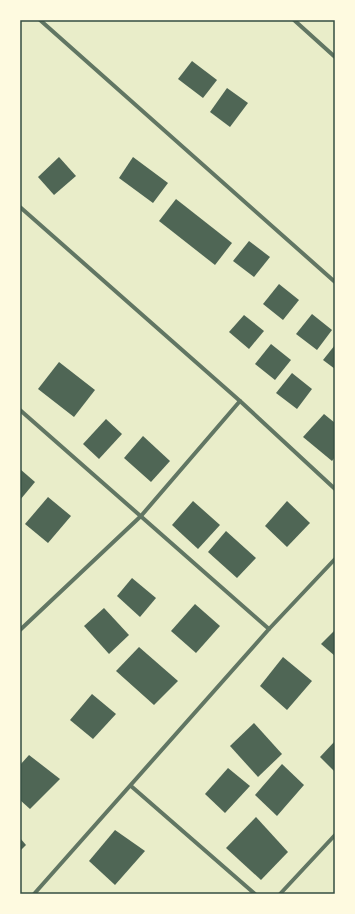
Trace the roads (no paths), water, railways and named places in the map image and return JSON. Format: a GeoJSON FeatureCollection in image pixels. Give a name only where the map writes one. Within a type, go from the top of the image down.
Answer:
{"type":"FeatureCollection","features":[{"type":"Feature","properties":{"kind":"street"},"geometry":{"type":"LineString","coordinates":[[40,20],[335,282]]}},
{"type":"Feature","properties":{"kind":"street"},"geometry":{"type":"LineString","coordinates":[[294,20],[335,57]]}},
{"type":"Feature","properties":{"kind":"street"},"geometry":{"type":"LineString","coordinates":[[20,207],[240,401],[335,489]]}},
{"type":"Feature","properties":{"kind":"street"},"geometry":{"type":"LineString","coordinates":[[20,630],[141,516],[240,401]]}},
{"type":"Feature","properties":{"kind":"street"},"geometry":{"type":"LineString","coordinates":[[20,410],[270,629]]}},
{"type":"Feature","properties":{"kind":"street"},"geometry":{"type":"LineString","coordinates":[[34,894],[270,629],[335,559]]}},
{"type":"Feature","properties":{"kind":"street"},"geometry":{"type":"LineString","coordinates":[[130,786],[255,894]]}},
{"type":"Feature","properties":{"kind":"street"},"geometry":{"type":"LineString","coordinates":[[280,894],[335,835]]}}]}
